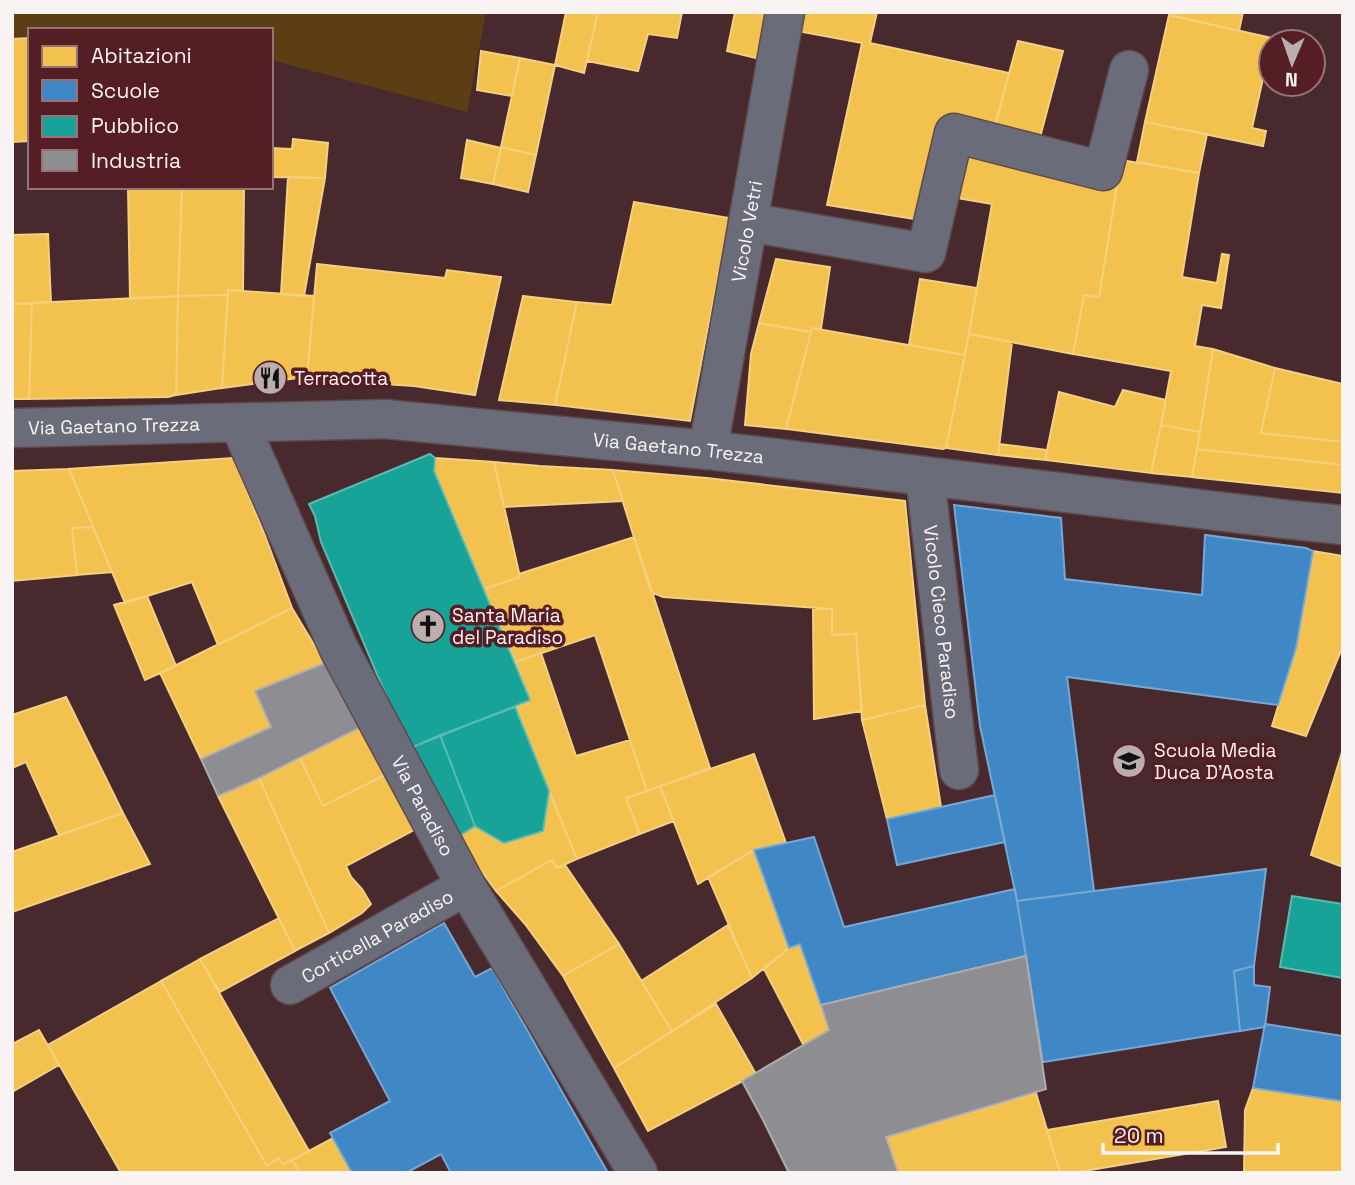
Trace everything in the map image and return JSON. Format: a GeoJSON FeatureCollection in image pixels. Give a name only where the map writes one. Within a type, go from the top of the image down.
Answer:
{"type":"FeatureCollection","features":[{"type":"Feature","properties":{"kind":"street","name":"Vicolo Vetri"},"geometry":{"type":"LineString","coordinates":[[708,450],[785,12]]}},
{"type":"Feature","properties":{"kind":"street"},"geometry":{"type":"LineString","coordinates":[[748,222],[926,253],[954,133],[1103,172],[1129,70]]}},
{"type":"Feature","properties":{"kind":"street","name":"Via Gaetano Trezza"},"geometry":{"type":"LineString","coordinates":[[12,428],[385,419],[708,450],[1343,524]]}},
{"type":"Feature","properties":{"kind":"street","name":"Via Paradiso"},"geometry":{"type":"LineString","coordinates":[[239,423],[339,649],[466,886],[638,1173]]}},
{"type":"Feature","properties":{"kind":"street","name":"Vicolo Cieco Paradiso"},"geometry":{"type":"LineString","coordinates":[[925,476],[959,770]]}},
{"type":"Feature","properties":{"kind":"street","name":"Corticella Paradiso"},"geometry":{"type":"LineString","coordinates":[[289,985],[466,886]]}},
{"type":"Feature","properties":{"kind":"shaded area"},"geometry":{"type":"Polygon","coordinates":[[[12,12],[486,12],[467,112],[273,61],[273,28],[28,28],[28,37],[12,39],[12,12]]]}},
{"type":"Feature","properties":{"kind":"building: Abitazioni"},"geometry":{"type":"Polygon","coordinates":[[[566,12],[598,12],[584,73],[555,65],[566,12]]]}},
{"type":"Feature","properties":{"kind":"building: Abitazioni"},"geometry":{"type":"Polygon","coordinates":[[[598,12],[682,12],[677,38],[648,34],[638,71],[587,61],[598,12]]]}},
{"type":"Feature","properties":{"kind":"building: Abitazioni"},"geometry":{"type":"Polygon","coordinates":[[[735,12],[770,12],[760,59],[727,51],[735,12]]]}},
{"type":"Feature","properties":{"kind":"building: Abitazioni"},"geometry":{"type":"Polygon","coordinates":[[[796,12],[877,12],[870,43],[1009,73],[995,127],[943,116],[921,220],[827,205],[862,43],[792,30],[796,12]]]}},
{"type":"Feature","properties":{"kind":"building: Abitazioni"},"geometry":{"type":"Polygon","coordinates":[[[1170,12],[1243,12],[1239,31],[1169,15],[1170,12]]]}},
{"type":"Feature","properties":{"kind":"building: Abitazioni"},"geometry":{"type":"Polygon","coordinates":[[[1169,15],[1257,35],[1259,98],[1252,128],[1266,131],[1263,146],[1145,122],[1169,15]]]}},
{"type":"Feature","properties":{"kind":"building: Abitazioni"},"geometry":{"type":"Polygon","coordinates":[[[28,38],[28,141],[12,142],[12,39],[28,38]]]}},
{"type":"Feature","properties":{"kind":"building: Abitazioni"},"geometry":{"type":"Polygon","coordinates":[[[1018,41],[1063,51],[1039,141],[993,132],[1018,41]]]}},
{"type":"Feature","properties":{"kind":"building: Abitazioni"},"geometry":{"type":"Polygon","coordinates":[[[481,51],[520,58],[512,96],[477,90],[481,51]]]}},
{"type":"Feature","properties":{"kind":"building: Abitazioni"},"geometry":{"type":"Polygon","coordinates":[[[520,58],[555,65],[536,155],[501,147],[520,58]]]}},
{"type":"Feature","properties":{"kind":"building: Abitazioni"},"geometry":{"type":"Polygon","coordinates":[[[1145,122],[1207,134],[1199,173],[1137,162],[1145,122]]]}},
{"type":"Feature","properties":{"kind":"building: Abitazioni"},"geometry":{"type":"Polygon","coordinates":[[[293,139],[328,143],[325,178],[273,177],[273,148],[292,149],[293,139]]]}},
{"type":"Feature","properties":{"kind":"building: Abitazioni"},"geometry":{"type":"Polygon","coordinates":[[[467,140],[501,148],[493,184],[461,178],[467,140]]]}},
{"type":"Feature","properties":{"kind":"building: Abitazioni"},"geometry":{"type":"Polygon","coordinates":[[[501,147],[536,155],[528,192],[493,184],[501,147]]]}},
{"type":"Feature","properties":{"kind":"building: Abitazioni"},"geometry":{"type":"Polygon","coordinates":[[[971,152],[1119,175],[1099,297],[1084,295],[1073,354],[969,334],[992,204],[951,197],[961,160],[971,152]]]}},
{"type":"Feature","properties":{"kind":"building: Abitazioni"},"geometry":{"type":"Polygon","coordinates":[[[1121,160],[1199,173],[1182,277],[1217,283],[1222,254],[1229,255],[1221,308],[1202,305],[1195,346],[1213,349],[1200,432],[1161,425],[1171,371],[1073,354],[1084,295],[1099,297],[1121,160]]]}},
{"type":"Feature","properties":{"kind":"building: Abitazioni"},"geometry":{"type":"Polygon","coordinates":[[[288,177],[325,178],[304,296],[281,294],[288,177]]]}},
{"type":"Feature","properties":{"kind":"building: Abitazioni"},"geometry":{"type":"Polygon","coordinates":[[[128,189],[182,189],[178,296],[130,299],[128,189]]]}},
{"type":"Feature","properties":{"kind":"building: Abitazioni"},"geometry":{"type":"Polygon","coordinates":[[[182,189],[244,189],[243,291],[228,290],[228,295],[178,296],[182,189]]]}},
{"type":"Feature","properties":{"kind":"building: Abitazioni"},"geometry":{"type":"Polygon","coordinates":[[[634,202],[729,218],[690,421],[555,405],[577,302],[612,305],[634,202]]]}},
{"type":"Feature","properties":{"kind":"building: Abitazioni"},"geometry":{"type":"Polygon","coordinates":[[[48,234],[51,303],[12,304],[12,235],[48,234]]]}},
{"type":"Feature","properties":{"kind":"building: Abitazioni"},"geometry":{"type":"Polygon","coordinates":[[[776,259],[830,267],[821,329],[812,328],[811,332],[759,323],[776,259]]]}},
{"type":"Feature","properties":{"kind":"building: Abitazioni"},"geometry":{"type":"Polygon","coordinates":[[[317,264],[445,278],[447,270],[501,277],[475,395],[414,386],[307,379],[317,264]]]}},
{"type":"Feature","properties":{"kind":"building: Abitazioni"},"geometry":{"type":"Polygon","coordinates":[[[920,279],[977,288],[965,355],[909,345],[920,279]]]}},
{"type":"Feature","properties":{"kind":"building: Abitazioni"},"geometry":{"type":"Polygon","coordinates":[[[228,290],[314,296],[307,379],[222,388],[228,290]]]}},
{"type":"Feature","properties":{"kind":"building: Abitazioni"},"geometry":{"type":"Polygon","coordinates":[[[228,295],[222,388],[176,395],[178,296],[228,295]]]}},
{"type":"Feature","properties":{"kind":"building: Abitazioni"},"geometry":{"type":"Polygon","coordinates":[[[178,296],[176,395],[29,399],[32,303],[178,296]]]}},
{"type":"Feature","properties":{"kind":"building: Abitazioni"},"geometry":{"type":"Polygon","coordinates":[[[523,296],[577,302],[555,405],[499,400],[523,296]]]}},
{"type":"Feature","properties":{"kind":"building: Abitazioni"},"geometry":{"type":"Polygon","coordinates":[[[32,303],[29,399],[12,399],[12,304],[32,303]]]}},
{"type":"Feature","properties":{"kind":"building: Abitazioni"},"geometry":{"type":"Polygon","coordinates":[[[759,323],[811,332],[786,429],[745,425],[751,354],[759,323]]]}},
{"type":"Feature","properties":{"kind":"building: Abitazioni"},"geometry":{"type":"Polygon","coordinates":[[[812,328],[965,355],[946,448],[786,429],[812,328]]]}},
{"type":"Feature","properties":{"kind":"building: Abitazioni"},"geometry":{"type":"Polygon","coordinates":[[[969,334],[1012,342],[998,455],[946,448],[969,334]]]}},
{"type":"Feature","properties":{"kind":"building: Abitazioni"},"geometry":{"type":"Polygon","coordinates":[[[1213,349],[1275,368],[1261,433],[1343,442],[1343,465],[1197,449],[1213,349]]]}},
{"type":"Feature","properties":{"kind":"building: Abitazioni"},"geometry":{"type":"Polygon","coordinates":[[[1275,368],[1343,384],[1343,442],[1261,433],[1275,368]]]}},
{"type":"Feature","properties":{"kind":"building: Abitazioni"},"geometry":{"type":"Polygon","coordinates":[[[1123,390],[1166,400],[1151,473],[1045,460],[1059,392],[1115,407],[1123,390]]]}},
{"type":"Feature","properties":{"kind":"building: Abitazioni"},"geometry":{"type":"Polygon","coordinates":[[[1161,425],[1200,432],[1192,477],[1151,473],[1161,425]]]}},
{"type":"Feature","properties":{"kind":"building: Abitazioni"},"geometry":{"type":"Polygon","coordinates":[[[999,444],[1047,450],[1045,460],[998,455],[999,444]]]}},
{"type":"Feature","properties":{"kind":"building: Abitazioni"},"geometry":{"type":"Polygon","coordinates":[[[1197,449],[1343,465],[1343,493],[1192,477],[1197,449]]]}},
{"type":"Feature","properties":{"kind":"building: Abitazioni"},"geometry":{"type":"Polygon","coordinates":[[[233,458],[292,608],[218,645],[192,582],[125,603],[69,469],[233,458]]]}},
{"type":"Feature","properties":{"kind":"building: Abitazioni"},"geometry":{"type":"Polygon","coordinates":[[[435,458],[494,462],[520,577],[484,589],[434,471],[435,458]]]}},
{"type":"Feature","properties":{"kind":"building: Abitazioni"},"geometry":{"type":"Polygon","coordinates":[[[494,462],[613,470],[623,501],[504,507],[494,462]]]}},
{"type":"Feature","properties":{"kind":"building: Abitazioni"},"geometry":{"type":"Polygon","coordinates":[[[69,469],[93,527],[72,528],[77,575],[12,581],[12,471],[69,469]]]}},
{"type":"Feature","properties":{"kind":"building: Abitazioni"},"geometry":{"type":"Polygon","coordinates":[[[613,470],[905,501],[925,705],[862,720],[856,634],[832,635],[832,609],[663,597],[651,592],[613,470]]]}},
{"type":"Feature","properties":{"kind":"building: Abitazioni"},"geometry":{"type":"Polygon","coordinates":[[[93,527],[112,572],[77,575],[72,528],[93,527]]]}},
{"type":"Feature","properties":{"kind":"building: Abitazioni"},"geometry":{"type":"Polygon","coordinates":[[[634,537],[710,768],[647,791],[595,635],[515,662],[484,589],[520,577],[519,574],[634,537]]]}},
{"type":"Feature","properties":{"kind":"building: Abitazioni"},"geometry":{"type":"Polygon","coordinates":[[[1313,551],[1343,556],[1343,654],[1340,653],[1306,736],[1272,726],[1296,648],[1313,551]]]}},
{"type":"Feature","properties":{"kind":"building: Abitazioni"},"geometry":{"type":"Polygon","coordinates":[[[147,596],[176,666],[145,680],[114,605],[147,596]]]}},
{"type":"Feature","properties":{"kind":"building: Abitazioni"},"geometry":{"type":"Polygon","coordinates":[[[292,608],[325,663],[255,691],[271,727],[201,759],[160,673],[292,608]]]}},
{"type":"Feature","properties":{"kind":"building: Abitazioni"},"geometry":{"type":"Polygon","coordinates":[[[813,609],[832,609],[832,635],[856,634],[862,711],[814,719],[813,609]]]}},
{"type":"Feature","properties":{"kind":"building: Abitazioni"},"geometry":{"type":"Polygon","coordinates":[[[541,653],[576,756],[630,740],[647,791],[626,798],[640,834],[577,859],[515,707],[530,700],[515,662],[541,653]]]}},
{"type":"Feature","properties":{"kind":"building: Abitazioni"},"geometry":{"type":"Polygon","coordinates":[[[66,697],[123,813],[59,835],[26,762],[12,768],[12,715],[66,697]]]}},
{"type":"Feature","properties":{"kind":"building: Abitazioni"},"geometry":{"type":"Polygon","coordinates":[[[925,705],[941,807],[887,819],[862,720],[925,705]]]}},
{"type":"Feature","properties":{"kind":"building: Abitazioni"},"geometry":{"type":"Polygon","coordinates":[[[359,728],[385,775],[323,806],[300,758],[359,728]]]}},
{"type":"Feature","properties":{"kind":"building: Abitazioni"},"geometry":{"type":"Polygon","coordinates":[[[1343,752],[1343,867],[1311,855],[1343,752]]]}},
{"type":"Feature","properties":{"kind":"building: Abitazioni"},"geometry":{"type":"Polygon","coordinates":[[[754,754],[786,843],[754,850],[698,884],[660,786],[754,754]]]}},
{"type":"Feature","properties":{"kind":"building: Abitazioni"},"geometry":{"type":"Polygon","coordinates":[[[300,758],[323,806],[385,775],[414,830],[346,866],[371,904],[362,913],[329,933],[259,778],[300,758]]]}},
{"type":"Feature","properties":{"kind":"building: Abitazioni"},"geometry":{"type":"Polygon","coordinates":[[[259,778],[329,933],[295,951],[218,796],[259,778]]]}},
{"type":"Feature","properties":{"kind":"building: Abitazioni"},"geometry":{"type":"Polygon","coordinates":[[[660,786],[674,821],[640,834],[626,798],[660,786]]]}},
{"type":"Feature","properties":{"kind":"building: Abitazioni"},"geometry":{"type":"Polygon","coordinates":[[[549,791],[577,859],[557,868],[552,860],[496,891],[459,836],[475,826],[504,843],[543,831],[549,791]]]}},
{"type":"Feature","properties":{"kind":"building: Abitazioni"},"geometry":{"type":"Polygon","coordinates":[[[123,813],[150,864],[12,912],[12,852],[123,813]]]}},
{"type":"Feature","properties":{"kind":"building: Abitazioni"},"geometry":{"type":"Polygon","coordinates":[[[754,850],[789,948],[752,978],[708,877],[754,850]]]}},
{"type":"Feature","properties":{"kind":"building: Abitazioni"},"geometry":{"type":"Polygon","coordinates":[[[552,860],[557,868],[565,865],[619,944],[563,976],[525,924],[496,891],[552,860]]]}},
{"type":"Feature","properties":{"kind":"building: Abitazioni"},"geometry":{"type":"Polygon","coordinates":[[[279,918],[295,951],[220,992],[200,959],[279,918]]]}},
{"type":"Feature","properties":{"kind":"building: Abitazioni"},"geometry":{"type":"Polygon","coordinates":[[[728,925],[752,978],[672,1031],[641,981],[728,925]]]}},
{"type":"Feature","properties":{"kind":"building: Abitazioni"},"geometry":{"type":"Polygon","coordinates":[[[619,944],[672,1031],[614,1068],[563,976],[619,944]]]}},
{"type":"Feature","properties":{"kind":"building: Abitazioni"},"geometry":{"type":"Polygon","coordinates":[[[800,944],[829,1030],[804,1046],[764,969],[789,948],[800,944]]]}},
{"type":"Feature","properties":{"kind":"building: Abitazioni"},"geometry":{"type":"Polygon","coordinates":[[[200,959],[309,1151],[283,1165],[279,1158],[267,1166],[161,981],[200,959]]]}},
{"type":"Feature","properties":{"kind":"building: Abitazioni"},"geometry":{"type":"Polygon","coordinates":[[[161,981],[267,1166],[279,1158],[283,1165],[292,1160],[300,1173],[121,1173],[48,1045],[161,981]]]}},
{"type":"Feature","properties":{"kind":"building: Abitazioni"},"geometry":{"type":"Polygon","coordinates":[[[716,1004],[756,1074],[648,1131],[614,1068],[716,1004]]]}},
{"type":"Feature","properties":{"kind":"building: Abitazioni"},"geometry":{"type":"Polygon","coordinates":[[[39,1030],[59,1065],[12,1092],[12,1044],[39,1030]]]}},
{"type":"Feature","properties":{"kind":"building: Abitazioni"},"geometry":{"type":"Polygon","coordinates":[[[1253,1088],[1343,1101],[1342,1173],[1244,1173],[1245,1110],[1253,1088]]]}},
{"type":"Feature","properties":{"kind":"building: Abitazioni"},"geometry":{"type":"Polygon","coordinates":[[[1036,1093],[1060,1173],[898,1173],[886,1137],[1036,1093]]]}},
{"type":"Feature","properties":{"kind":"building: Abitazioni"},"geometry":{"type":"Polygon","coordinates":[[[1218,1101],[1226,1147],[1060,1173],[1047,1130],[1218,1101]]]}},
{"type":"Feature","properties":{"kind":"building: Abitazioni"},"geometry":{"type":"Polygon","coordinates":[[[333,1138],[352,1173],[300,1173],[292,1160],[333,1138]]]}},
{"type":"Feature","properties":{"kind":"building: Scuole"},"geometry":{"type":"Polygon","coordinates":[[[954,505],[1061,518],[1065,579],[1202,595],[1205,535],[1313,551],[1296,648],[1278,705],[1067,677],[1094,891],[1017,901],[980,726],[954,505]]]}},
{"type":"Feature","properties":{"kind":"building: Scuole"},"geometry":{"type":"Polygon","coordinates":[[[995,795],[1005,842],[897,865],[887,819],[995,795]]]}},
{"type":"Feature","properties":{"kind":"building: Scuole"},"geometry":{"type":"Polygon","coordinates":[[[814,837],[844,927],[1015,889],[1026,956],[821,1005],[800,944],[789,948],[754,850],[814,837]]]}},
{"type":"Feature","properties":{"kind":"building: Scuole"},"geometry":{"type":"Polygon","coordinates":[[[1266,869],[1254,966],[1234,971],[1240,1031],[1043,1062],[1017,901],[1266,869]]]}},
{"type":"Feature","properties":{"kind":"building: Scuole"},"geometry":{"type":"Polygon","coordinates":[[[444,923],[475,977],[492,968],[608,1173],[451,1173],[441,1154],[406,1173],[352,1173],[330,1133],[390,1101],[330,988],[444,923]]]}},
{"type":"Feature","properties":{"kind":"building: Scuole"},"geometry":{"type":"Polygon","coordinates":[[[1254,966],[1254,985],[1270,987],[1265,1027],[1240,1031],[1234,971],[1254,966]]]}},
{"type":"Feature","properties":{"kind":"building: Scuole"},"geometry":{"type":"Polygon","coordinates":[[[1265,1024],[1343,1036],[1342,1101],[1253,1088],[1265,1024]]]}},
{"type":"Feature","properties":{"kind":"building: Pubblico","name":"Santa Maria del Paradiso"},"geometry":{"type":"Polygon","coordinates":[[[430,454],[435,458],[434,471],[530,700],[413,747],[393,712],[321,542],[315,516],[309,504],[430,454]]]}},
{"type":"Feature","properties":{"kind":"building: Pubblico"},"geometry":{"type":"Polygon","coordinates":[[[515,707],[549,791],[543,831],[504,843],[475,826],[440,735],[515,707]]]}},
{"type":"Feature","properties":{"kind":"building: Pubblico"},"geometry":{"type":"Polygon","coordinates":[[[440,735],[475,826],[459,836],[413,747],[440,735]]]}},
{"type":"Feature","properties":{"kind":"building: Pubblico"},"geometry":{"type":"Polygon","coordinates":[[[1292,896],[1343,904],[1343,978],[1280,967],[1292,896]]]}},
{"type":"Feature","properties":{"kind":"building: Industria"},"geometry":{"type":"Polygon","coordinates":[[[325,663],[359,728],[218,796],[201,759],[271,727],[255,691],[325,663]]]}},
{"type":"Feature","properties":{"kind":"building: Industria"},"geometry":{"type":"Polygon","coordinates":[[[1026,956],[1046,1089],[886,1137],[898,1173],[789,1173],[742,1081],[829,1030],[821,1005],[1026,956]]]}},
{"type":"Feature","properties":{"kind":"place","name":"Terracotta"},"geometry":{"type":"Point","coordinates":[270,378]}},
{"type":"Feature","properties":{"kind":"place","name":"Santa Maria del Paradiso"},"geometry":{"type":"Point","coordinates":[428,626]}},
{"type":"Feature","properties":{"kind":"place","name":"Scuola Media Duca D'Aosta"},"geometry":{"type":"Point","coordinates":[1129,761]}}]}
